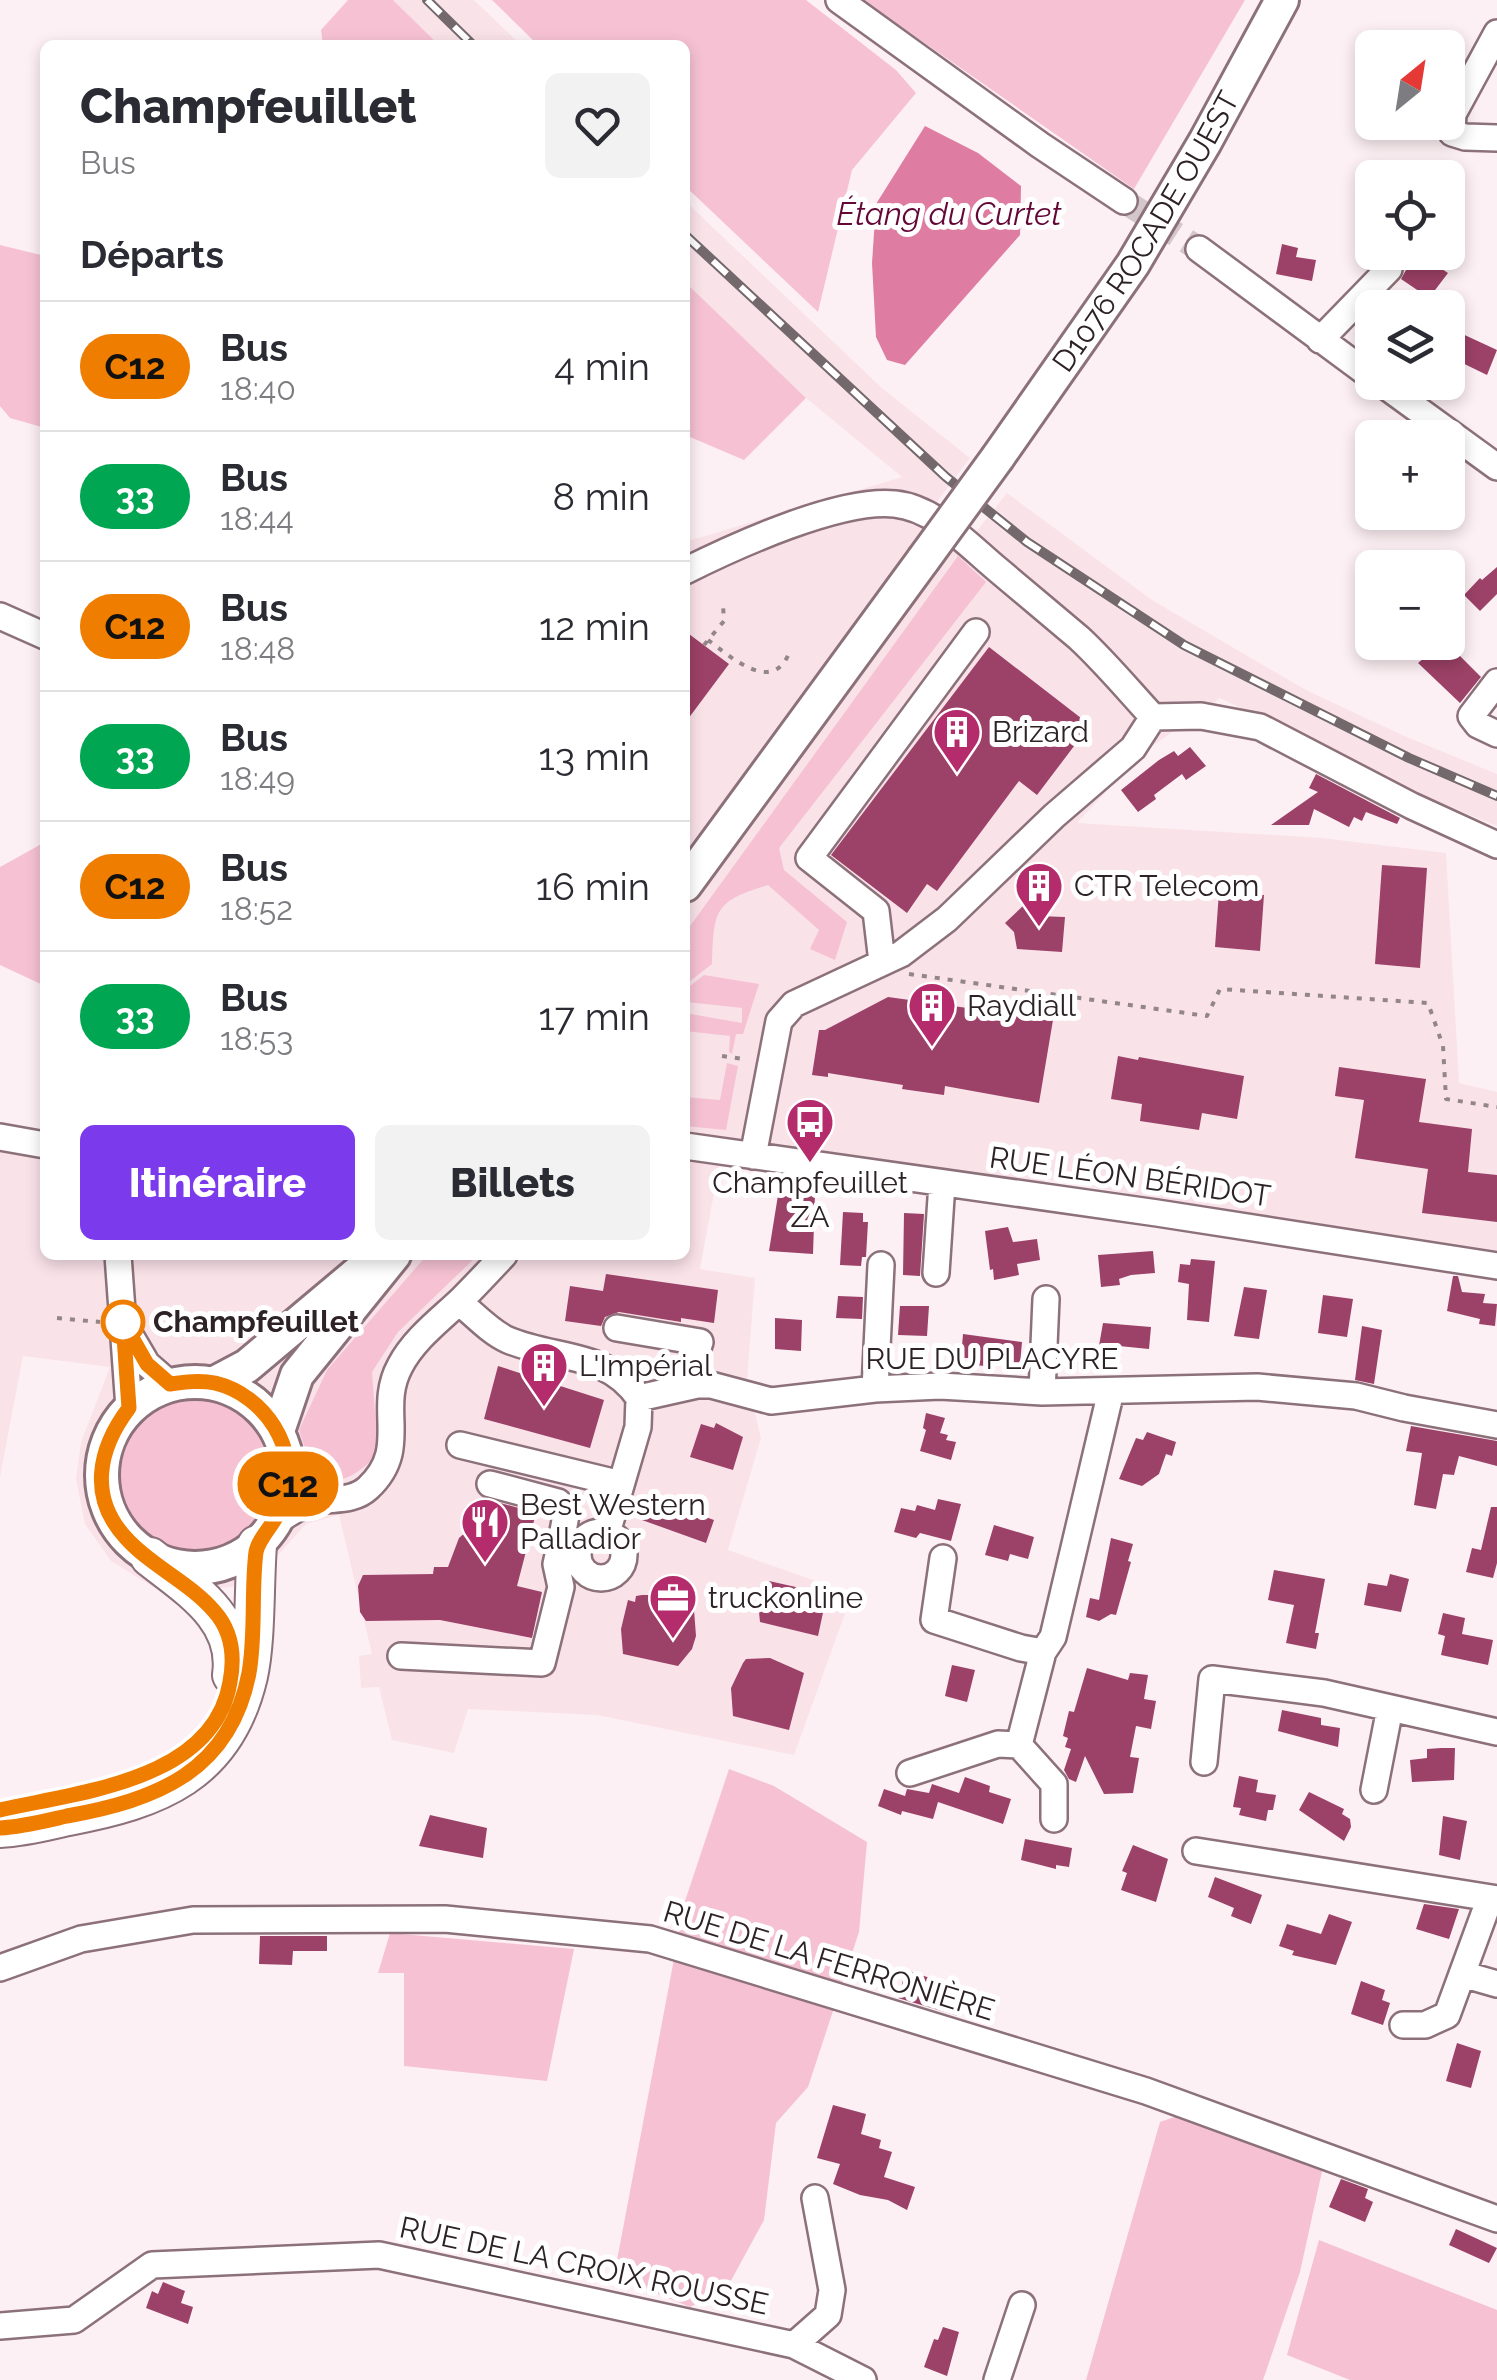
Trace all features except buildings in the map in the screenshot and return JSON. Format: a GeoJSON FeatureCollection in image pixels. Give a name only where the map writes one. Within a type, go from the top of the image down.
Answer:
{"type":"FeatureCollection","features":[{"type":"Feature","properties":{"kind":"highway"},"geometry":{"type":"LineString","coordinates":[[0,1828],[112,1808],[157,1793],[198,1766],[238,1711],[249,1671],[267,1533]]}},
{"type":"Feature","properties":{"kind":"highway"},"geometry":{"type":"LineString","coordinates":[[0,1810],[150,1772],[190,1748],[220,1712],[233,1668],[232,1644],[225,1627],[201,1598],[150,1557]]}},
{"type":"Feature","properties":{"kind":"main road","name":"D1076 ROCADE OUEST"},"geometry":{"type":"LineString","coordinates":[[690,878],[1093,325],[1154,230],[1282,0]]}},
{"type":"Feature","properties":{"kind":"main road"},"geometry":{"type":"LineString","coordinates":[[214,1383],[247,1366],[373,1260]]}},
{"type":"Feature","properties":{"kind":"main road"},"geometry":{"type":"LineString","coordinates":[[278,1432],[297,1375],[390,1260]]}},
{"type":"Feature","properties":{"kind":"main road"},"geometry":{"type":"LineString","coordinates":[[214,1383],[240,1393],[262,1409],[278,1432],[289,1472],[286,1497],[267,1533],[233,1560],[206,1568],[177,1567],[150,1557],[127,1539],[110,1516],[102,1488],[102,1459],[112,1431],[129,1408],[148,1394],[170,1384],[214,1383]]}},
{"type":"Feature","properties":{"kind":"street"},"geometry":{"type":"LineString","coordinates":[[839,0],[1124,202]]}},
{"type":"Feature","properties":{"kind":"street"},"geometry":{"type":"LineString","coordinates":[[1497,33],[1453,114],[1452,133],[1497,138]]}},
{"type":"Feature","properties":{"kind":"street"},"geometry":{"type":"LineString","coordinates":[[1198,249],[1355,365]]}},
{"type":"Feature","properties":{"kind":"street"},"geometry":{"type":"LineString","coordinates":[[1320,340],[1388,270]]}},
{"type":"Feature","properties":{"kind":"street"},"geometry":{"type":"LineString","coordinates":[[1406,400],[1496,463]]}},
{"type":"Feature","properties":{"kind":"street"},"geometry":{"type":"LineString","coordinates":[[690,568],[743,542],[829,513],[890,503],[910,506],[969,546],[1082,641],[1153,717],[1201,716],[1260,727],[1497,845]]}},
{"type":"Feature","properties":{"kind":"street"},"geometry":{"type":"LineString","coordinates":[[0,616],[40,634]]}},
{"type":"Feature","properties":{"kind":"street"},"geometry":{"type":"LineString","coordinates":[[876,965],[876,911],[809,858],[976,632]]}},
{"type":"Feature","properties":{"kind":"street"},"geometry":{"type":"LineString","coordinates":[[1497,682],[1472,716],[1497,734]]}},
{"type":"Feature","properties":{"kind":"street"},"geometry":{"type":"LineString","coordinates":[[753,1156],[778,1021],[794,1004],[900,954],[946,919],[1054,816],[1134,748],[1153,717]]}},
{"type":"Feature","properties":{"kind":"street"},"geometry":{"type":"LineString","coordinates":[[0,1137],[40,1144]]}},
{"type":"Feature","properties":{"kind":"street","name":"RUE LÉON BÉRIDOT"},"geometry":{"type":"LineString","coordinates":[[690,1147],[1497,1266]]}},
{"type":"Feature","properties":{"kind":"street"},"geometry":{"type":"LineString","coordinates":[[936,1273],[942,1183]]}},
{"type":"Feature","properties":{"kind":"street"},"geometry":{"type":"LineString","coordinates":[[118,1260],[114,1322],[129,1408]]}},
{"type":"Feature","properties":{"kind":"street"},"geometry":{"type":"LineString","coordinates":[[267,1533],[309,1502],[340,1500],[362,1493],[382,1471],[393,1440],[389,1410],[392,1385],[400,1365],[420,1338],[499,1260]]}},
{"type":"Feature","properties":{"kind":"street"},"geometry":{"type":"LineString","coordinates":[[875,1390],[880,1265]]}},
{"type":"Feature","properties":{"kind":"street"},"geometry":{"type":"LineString","coordinates":[[1042,1392],[1046,1299]]}},
{"type":"Feature","properties":{"kind":"street"},"geometry":{"type":"LineString","coordinates":[[459,1302],[512,1342],[613,1371],[627,1380],[639,1398],[638,1427],[607,1533]]}},
{"type":"Feature","properties":{"kind":"street"},"geometry":{"type":"LineString","coordinates":[[114,1322],[147,1364],[170,1384]]}},
{"type":"Feature","properties":{"kind":"street"},"geometry":{"type":"LineString","coordinates":[[617,1328],[700,1342],[686,1385]]}},
{"type":"Feature","properties":{"kind":"street","name":"RUE DU PLACYRE"},"geometry":{"type":"LineString","coordinates":[[639,1398],[686,1385],[711,1385],[771,1402],[940,1386],[1042,1392],[1257,1388],[1356,1396],[1497,1424]]}},
{"type":"Feature","properties":{"kind":"street"},"geometry":{"type":"LineString","coordinates":[[1018,1744],[1043,1652],[1053,1638],[1111,1391]]}},
{"type":"Feature","properties":{"kind":"street"},"geometry":{"type":"LineString","coordinates":[[460,1446],[621,1484]]}},
{"type":"Feature","properties":{"kind":"street"},"geometry":{"type":"LineString","coordinates":[[289,1472],[304,1484],[340,1500]]}},
{"type":"Feature","properties":{"kind":"street"},"geometry":{"type":"LineString","coordinates":[[401,1656],[542,1662],[561,1587],[556,1564],[570,1544],[594,1533],[607,1533],[623,1548],[622,1564],[612,1575],[596,1577],[583,1569],[570,1544],[566,1515],[558,1502],[490,1484]]}},
{"type":"Feature","properties":{"kind":"street"},"geometry":{"type":"LineString","coordinates":[[943,1558],[934,1620],[1043,1652]]}},
{"type":"Feature","properties":{"kind":"street"},"geometry":{"type":"LineString","coordinates":[[1204,1762],[1212,1679],[1324,1693],[1497,1732]]}},
{"type":"Feature","properties":{"kind":"street"},"geometry":{"type":"LineString","coordinates":[[1374,1790],[1390,1708]]}},
{"type":"Feature","properties":{"kind":"street"},"geometry":{"type":"LineString","coordinates":[[910,1772],[998,1744],[1018,1744],[1054,1784],[1054,1818]]}},
{"type":"Feature","properties":{"kind":"street"},"geometry":{"type":"LineString","coordinates":[[1196,1851],[1494,1899],[1448,2015],[1425,2026],[1403,2025]]}},
{"type":"Feature","properties":{"kind":"street","name":"RUE DE LA FERRONIÈRE"},"geometry":{"type":"LineString","coordinates":[[0,1968],[81,1939],[193,1920],[445,1918],[650,1938],[1146,2092],[1497,2219]]}},
{"type":"Feature","properties":{"kind":"street"},"geometry":{"type":"LineString","coordinates":[[1462,1974],[1497,1984]]}},
{"type":"Feature","properties":{"kind":"street"},"geometry":{"type":"LineString","coordinates":[[794,2344],[828,2315],[832,2290],[815,2198]]}},
{"type":"Feature","properties":{"kind":"street","name":"RUE DE LA CROIX ROUSSE"},"geometry":{"type":"LineString","coordinates":[[0,2326],[74,2320],[152,2265],[378,2256],[794,2344],[863,2380]]}},
{"type":"Feature","properties":{"kind":"street"},"geometry":{"type":"LineString","coordinates":[[997,2380],[1022,2306]]}},
{"type":"Feature","properties":{"kind":"path"},"geometry":{"type":"LineString","coordinates":[[723,604],[724,620],[706,643],[762,673],[779,667],[790,651]]}},
{"type":"Feature","properties":{"kind":"path"},"geometry":{"type":"LineString","coordinates":[[876,965],[1208,1016],[1220,989],[1428,1002],[1442,1046],[1446,1098],[1497,1106]]}},
{"type":"Feature","properties":{"kind":"path"},"geometry":{"type":"LineString","coordinates":[[722,1056],[743,1060]]}},
{"type":"Feature","properties":{"kind":"path"},"geometry":{"type":"LineString","coordinates":[[57,1318],[114,1322]]}},
{"type":"Feature","properties":{"kind":"shaded area"},"geometry":{"type":"Polygon","coordinates":[[[348,0],[393,0],[434,40],[322,40],[321,30],[348,0]]]}},
{"type":"Feature","properties":{"kind":"shaded area"},"geometry":{"type":"Polygon","coordinates":[[[393,0],[474,0],[516,40],[434,40],[393,0]]]}},
{"type":"Feature","properties":{"kind":"shaded area"},"geometry":{"type":"Polygon","coordinates":[[[492,0],[806,0],[896,70],[916,93],[852,170],[818,312],[690,191],[690,40],[533,40],[492,0]]]}},
{"type":"Feature","properties":{"kind":"shaded area"},"geometry":{"type":"Polygon","coordinates":[[[863,0],[1245,0],[1134,189],[863,0]]]}},
{"type":"Feature","properties":{"kind":"shaded area"},"geometry":{"type":"Polygon","coordinates":[[[690,206],[883,389],[970,458],[936,503],[975,533],[1007,493],[1152,600],[1306,690],[1497,774],[1497,826],[1414,793],[1220,698],[1140,755],[1077,823],[1322,838],[1446,853],[1459,1083],[1497,1092],[1497,1259],[1045,1179],[1037,1207],[719,1166],[700,1269],[755,1278],[747,1380],[761,1438],[728,1550],[852,1594],[794,1755],[597,1715],[468,1709],[454,1753],[392,1740],[379,1687],[361,1688],[359,1656],[372,1654],[339,1515],[306,1524],[242,1586],[163,1593],[111,1561],[85,1524],[76,1479],[81,1442],[110,1367],[23,1356],[0,1477],[0,1127],[40,1132],[40,1260],[690,1260],[690,541],[902,477],[806,398],[690,287],[690,206]]]}},
{"type":"Feature","properties":{"kind":"shaded area"},"geometry":{"type":"Polygon","coordinates":[[[0,245],[40,255],[40,427],[10,418],[0,406],[0,245]]]}},
{"type":"Feature","properties":{"kind":"shaded area"},"geometry":{"type":"Polygon","coordinates":[[[690,287],[806,398],[744,460],[690,437],[690,287]]]}},
{"type":"Feature","properties":{"kind":"shaded area"},"geometry":{"type":"Polygon","coordinates":[[[958,556],[986,582],[779,848],[784,870],[847,922],[835,960],[810,949],[819,930],[768,885],[737,896],[721,910],[714,931],[712,964],[690,981],[690,926],[958,556]]]}},
{"type":"Feature","properties":{"kind":"shaded area"},"geometry":{"type":"Polygon","coordinates":[[[40,845],[40,984],[0,965],[0,867],[40,845]]]}},
{"type":"Feature","properties":{"kind":"shaded area"},"geometry":{"type":"Polygon","coordinates":[[[704,975],[759,984],[743,1034],[736,1034],[732,1054],[730,1036],[690,1032],[690,1014],[742,1023],[742,1008],[690,1002],[690,986],[704,975]]]}},
{"type":"Feature","properties":{"kind":"shaded area"},"geometry":{"type":"Polygon","coordinates":[[[727,1063],[738,1066],[726,1130],[690,1126],[690,1097],[720,1100],[727,1063]]]}},
{"type":"Feature","properties":{"kind":"shaded area"},"geometry":{"type":"Polygon","coordinates":[[[423,1260],[473,1260],[398,1332],[372,1372],[378,1455],[345,1478],[329,1481],[320,1480],[310,1465],[299,1430],[327,1370],[423,1260]]]}},
{"type":"Feature","properties":{"kind":"shaded area"},"geometry":{"type":"Polygon","coordinates":[[[193,1395],[224,1401],[251,1419],[269,1446],[275,1477],[269,1508],[251,1535],[224,1553],[193,1559],[162,1553],[135,1535],[117,1508],[111,1477],[117,1446],[135,1419],[162,1401],[193,1395]]]}},
{"type":"Feature","properties":{"kind":"shaded area"},"geometry":{"type":"Polygon","coordinates":[[[729,1769],[774,1786],[867,1842],[859,1932],[808,2087],[776,2123],[764,2220],[727,2288],[690,2307],[614,2276],[685,1901],[729,1769]]]}},
{"type":"Feature","properties":{"kind":"shaded area"},"geometry":{"type":"Polygon","coordinates":[[[390,1933],[574,1949],[547,2081],[404,2066],[404,1973],[378,1973],[390,1933]]]}},
{"type":"Feature","properties":{"kind":"shaded area"},"geometry":{"type":"Polygon","coordinates":[[[1183,2114],[1323,2167],[1300,2272],[1263,2380],[1086,2380],[1160,2122],[1183,2114]]]}},
{"type":"Feature","properties":{"kind":"shaded area"},"geometry":{"type":"Polygon","coordinates":[[[1319,2240],[1497,2310],[1497,2380],[1350,2380],[1287,2355],[1319,2240]]]}},
{"type":"Feature","properties":{"kind":"water","name":"Étang du Curtet"},"geometry":{"type":"Polygon","coordinates":[[[925,126],[978,153],[1021,186],[1020,235],[905,365],[887,360],[876,337],[872,263],[876,204],[925,126]]]}},
{"type":"Feature","properties":{"kind":"tunnel"},"geometry":{"type":"LineString","coordinates":[[1124,201],[1199,249]]}},
{"type":"Feature","properties":{"kind":"railway"},"geometry":{"type":"LineString","coordinates":[[427,0],[468,40]]}},
{"type":"Feature","properties":{"kind":"railway"},"geometry":{"type":"LineString","coordinates":[[690,240],[946,477],[1027,542],[1184,645],[1409,758],[1497,796]]}},
{"type":"Feature","properties":{"kind":"bus line","name":"C12"},"geometry":{"type":"LineString","coordinates":[[0,1810],[116,1783],[173,1761],[206,1731],[228,1693],[232,1644],[216,1612],[127,1539],[110,1516],[102,1488],[102,1459],[112,1431],[129,1408],[123,1322],[147,1364],[170,1384],[214,1383],[240,1393],[262,1409],[286,1451],[286,1497],[276,1522],[257,1545],[249,1671],[238,1711],[215,1747],[198,1766],[157,1793],[112,1808],[0,1828]]}},
{"type":"Feature","properties":{"kind":"place","name":"Brizard"},"geometry":{"type":"Point","coordinates":[957,774]}},
{"type":"Feature","properties":{"kind":"place","name":"CTR Telecom"},"geometry":{"type":"Point","coordinates":[1039,928]}},
{"type":"Feature","properties":{"kind":"place","name":"Raydiall"},"geometry":{"type":"Point","coordinates":[932,1048]}},
{"type":"Feature","properties":{"kind":"place","name":"Champfeuillet ZA"},"geometry":{"type":"Point","coordinates":[810,1164]}},
{"type":"Feature","properties":{"kind":"place","name":"Champfeuillet"},"geometry":{"type":"Point","coordinates":[123,1322]}},
{"type":"Feature","properties":{"kind":"place","name":"L'Impérial"},"geometry":{"type":"Point","coordinates":[544,1408]}},
{"type":"Feature","properties":{"kind":"place","name":"Best Western Palladior"},"geometry":{"type":"Point","coordinates":[485,1564]}},
{"type":"Feature","properties":{"kind":"place","name":"truckonline"},"geometry":{"type":"Point","coordinates":[673,1640]}}]}
